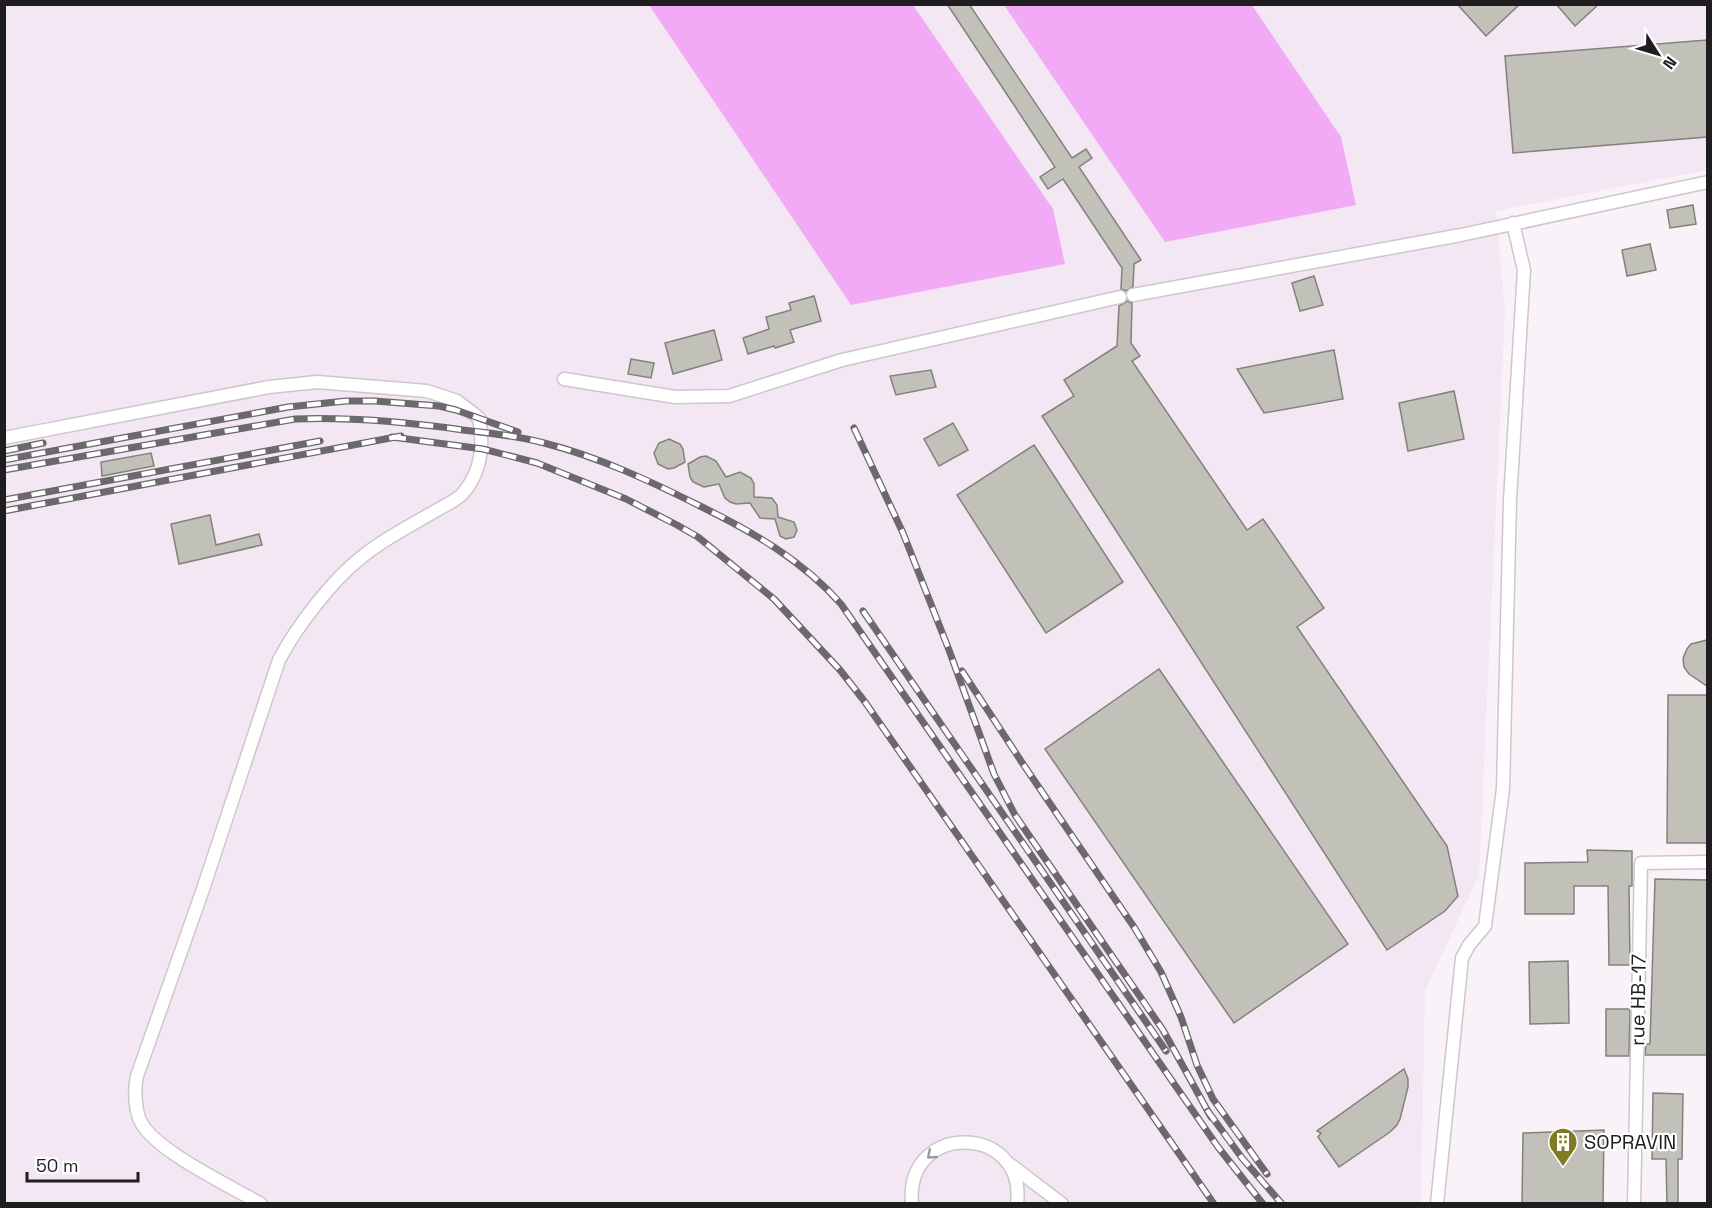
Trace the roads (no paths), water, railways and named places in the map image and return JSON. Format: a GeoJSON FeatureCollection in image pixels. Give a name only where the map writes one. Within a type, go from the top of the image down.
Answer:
{"type":"FeatureCollection","features":[{"type":"Feature","properties":{"kind":"street"},"geometry":{"type":"LineString","coordinates":[[564,379],[675,398],[729,396],[842,360],[1126,296],[1461,235],[1707,182]]}},
{"type":"Feature","properties":{"kind":"street"},"geometry":{"type":"LineString","coordinates":[[1437,1203],[1462,958],[1469,945],[1485,926],[1503,789],[1510,500],[1524,270],[1514,223]]}},
{"type":"Feature","properties":{"kind":"street"},"geometry":{"type":"LineString","coordinates":[[4,438],[269,387],[316,382],[427,391],[457,401],[479,418],[483,448],[479,464],[463,494],[363,556],[341,576],[326,594],[293,636],[279,660],[202,892],[137,1076],[135,1086],[140,1119],[148,1131],[183,1159],[261,1203]]}},
{"type":"Feature","properties":{"kind":"street","name":"rue HB-17"},"geometry":{"type":"LineString","coordinates":[[1634,1203],[1641,863],[1707,862]]}},
{"type":"Feature","properties":{"kind":"street"},"geometry":{"type":"LineString","coordinates":[[912,1203],[913,1182],[920,1166],[932,1153],[947,1144],[964,1141],[991,1148],[1062,1203]]}},
{"type":"Feature","properties":{"kind":"street"},"geometry":{"type":"LineString","coordinates":[[1006,1161],[1015,1176],[1017,1203]]}},
{"type":"Feature","properties":{"kind":"railway"},"geometry":{"type":"LineString","coordinates":[[4,460],[288,407],[346,401],[439,406],[518,432]]}},
{"type":"Feature","properties":{"kind":"railway"},"geometry":{"type":"LineString","coordinates":[[4,470],[295,419],[400,422],[514,437],[564,449],[604,462],[643,479],[758,537],[810,574],[841,604],[1218,1147],[1263,1204]]}},
{"type":"Feature","properties":{"kind":"railway"},"geometry":{"type":"LineString","coordinates":[[854,428],[903,533],[994,774],[1015,815],[1163,1030],[1211,1117]]}},
{"type":"Feature","properties":{"kind":"railway"},"geometry":{"type":"LineString","coordinates":[[4,511],[401,436]]}},
{"type":"Feature","properties":{"kind":"railway"},"geometry":{"type":"LineString","coordinates":[[392,437],[483,449],[537,463],[626,499],[698,537],[774,599],[840,670],[865,702],[1214,1204]]}},
{"type":"Feature","properties":{"kind":"railway"},"geometry":{"type":"LineString","coordinates":[[4,500],[320,441]]}},
{"type":"Feature","properties":{"kind":"railway"},"geometry":{"type":"LineString","coordinates":[[4,451],[43,443]]}},
{"type":"Feature","properties":{"kind":"railway"},"geometry":{"type":"LineString","coordinates":[[863,611],[1166,1051]]}},
{"type":"Feature","properties":{"kind":"railway"},"geometry":{"type":"LineString","coordinates":[[962,671],[1134,927],[1161,972],[1181,1017],[1197,1065],[1213,1099],[1267,1174]]}},
{"type":"Feature","properties":{"kind":"railway"},"geometry":{"type":"LineString","coordinates":[[1207,1110],[1242,1158],[1282,1204]]}},
{"type":"Feature","properties":{"kind":"place","name":"SOPRAVIN"},"geometry":{"type":"Point","coordinates":[1563,1168]}}]}
